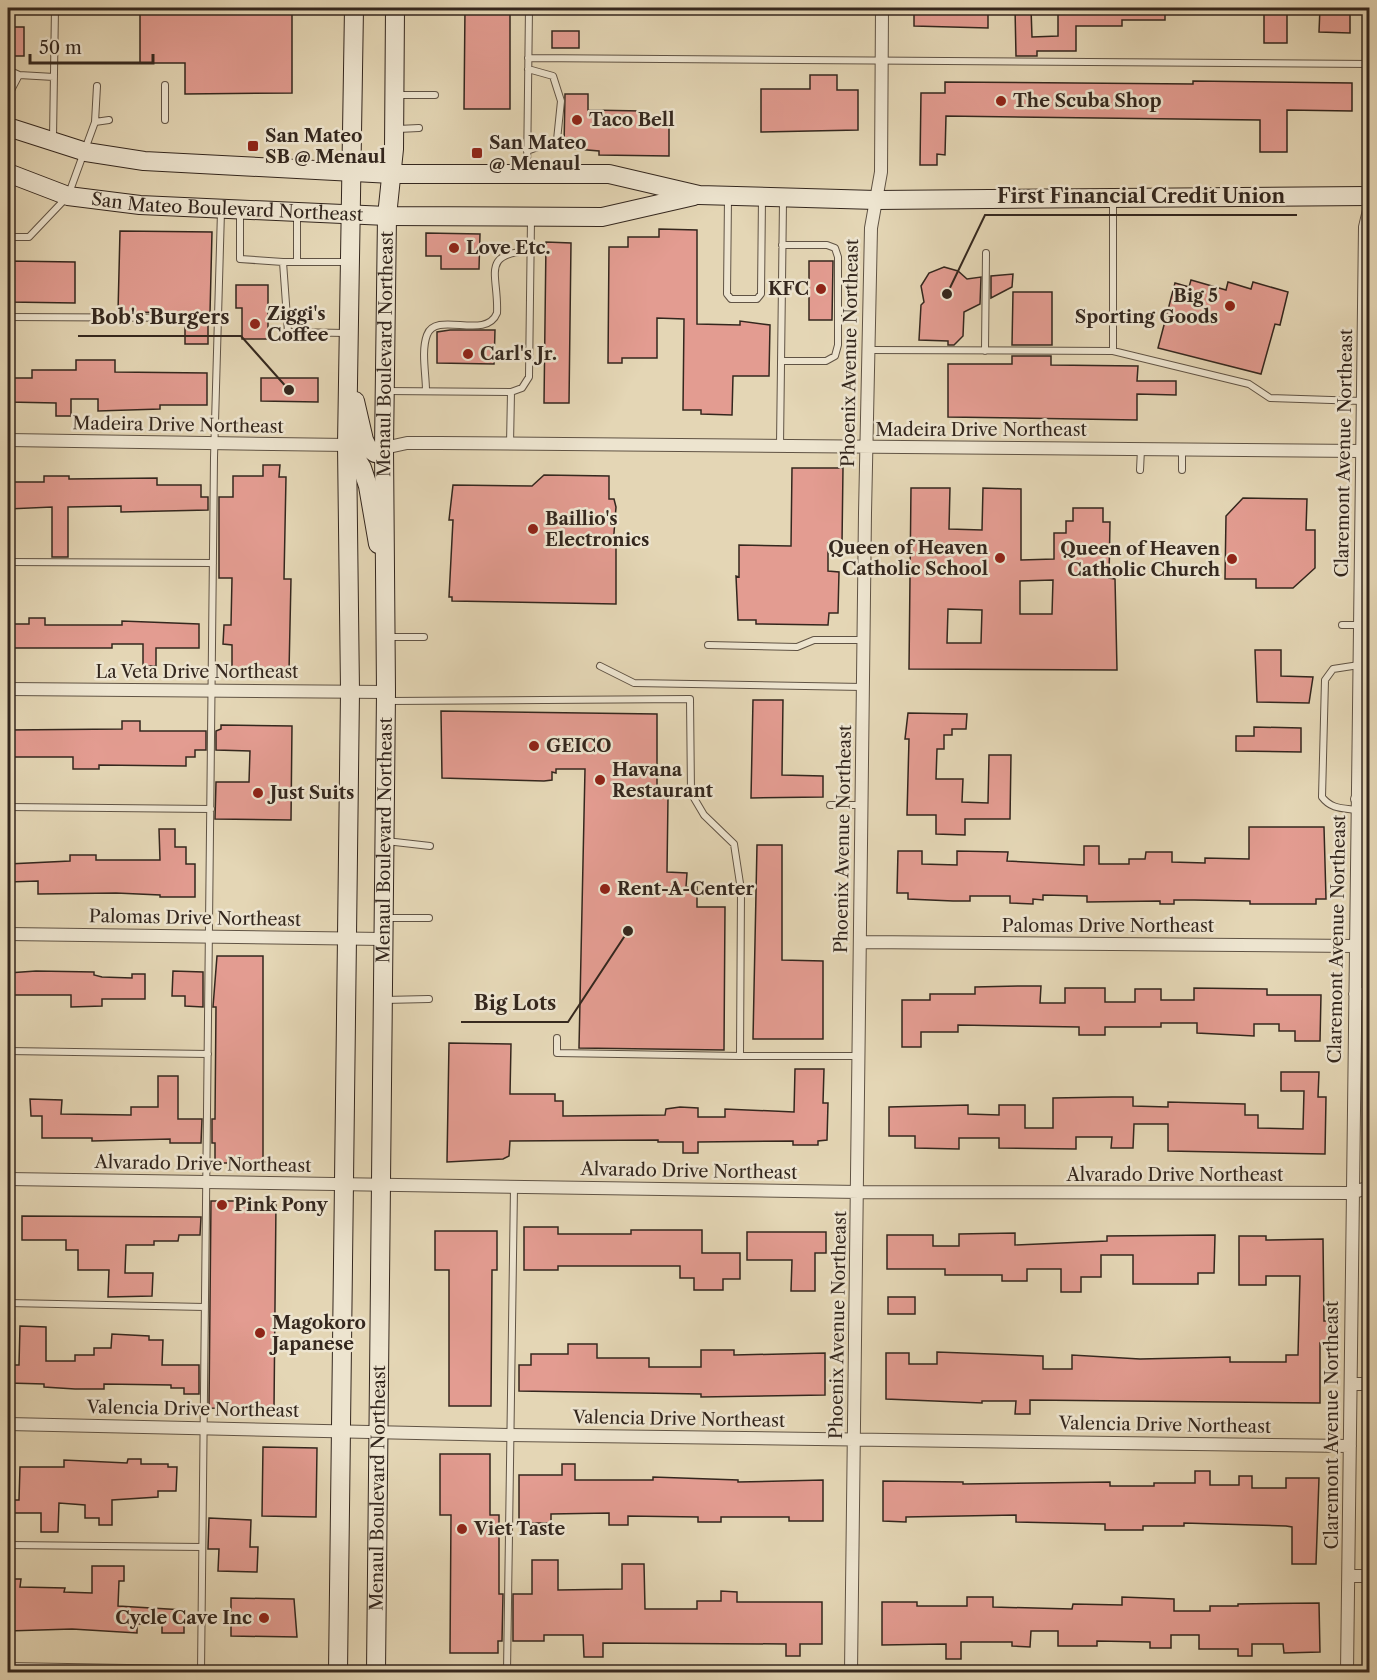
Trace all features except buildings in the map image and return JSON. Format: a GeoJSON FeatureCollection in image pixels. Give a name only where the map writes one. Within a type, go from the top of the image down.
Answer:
{"type":"FeatureCollection","features":[{"type":"Feature","properties":{"kind":"main road","name":"Menaul Boulevard Northeast"},"geometry":{"type":"LineString","coordinates":[[338,1672],[345,938],[350,690],[347,445],[354,8]]}},
{"type":"Feature","properties":{"kind":"main road","name":"Menaul Boulevard Northeast"},"geometry":{"type":"LineString","coordinates":[[376,1672],[386,696],[384,448],[387,216],[394,129],[394,8]]}},
{"type":"Feature","properties":{"kind":"main road","name":"San Mateo Boulevard Northeast"},"geometry":{"type":"LineString","coordinates":[[8,127],[86,152],[144,161],[352,170],[392,174],[527,176],[609,174],[699,195],[876,200],[1370,196]]}},
{"type":"Feature","properties":{"kind":"main road","name":"San Mateo Boulevard Northeast"},"geometry":{"type":"LineString","coordinates":[[8,173],[68,196],[140,204],[387,216],[602,217],[699,195]]}},
{"type":"Feature","properties":{"kind":"main road"},"geometry":{"type":"LineString","coordinates":[[349,376],[364,440],[371,451],[381,452],[384,448]]}},
{"type":"Feature","properties":{"kind":"main road"},"geometry":{"type":"LineString","coordinates":[[347,445],[365,477],[375,533],[386,571]]}},
{"type":"Feature","properties":{"kind":"street","name":"Phoenix Avenue Northeast"},"geometry":{"type":"LineString","coordinates":[[851,1672],[859,1192],[863,640],[868,350],[871,228],[881,172],[882,8]]}},
{"type":"Feature","properties":{"kind":"street","name":"Claremont Avenue Northeast"},"geometry":{"type":"LineString","coordinates":[[1347,1672],[1351,1193],[1355,946],[1361,803],[1359,665],[1360,625],[1365,606],[1361,451],[1365,405],[1365,227],[1370,206]]}},
{"type":"Feature","properties":{"kind":"street","name":"Madeira Drive Northeast"},"geometry":{"type":"LineString","coordinates":[[8,440],[347,445]]}},
{"type":"Feature","properties":{"kind":"street","name":"Madeira Drive Northeast"},"geometry":{"type":"LineString","coordinates":[[384,448],[407,443],[1361,451]]}},
{"type":"Feature","properties":{"kind":"street","name":"La Veta Drive Northeast"},"geometry":{"type":"LineString","coordinates":[[8,689],[350,690],[386,696]]}},
{"type":"Feature","properties":{"kind":"street","name":"Palomas Drive Northeast"},"geometry":{"type":"LineString","coordinates":[[8,934],[383,939]]}},
{"type":"Feature","properties":{"kind":"street","name":"Palomas Drive Northeast"},"geometry":{"type":"LineString","coordinates":[[860,942],[1355,946]]}},
{"type":"Feature","properties":{"kind":"street"},"geometry":{"type":"LineString","coordinates":[[1355,994],[1370,994]]}},
{"type":"Feature","properties":{"kind":"street","name":"Alvarado Drive Northeast"},"geometry":{"type":"LineString","coordinates":[[8,1179],[859,1192],[1351,1193],[1370,1187]]}},
{"type":"Feature","properties":{"kind":"street"},"geometry":{"type":"LineString","coordinates":[[1351,1384],[1370,1384]]}},
{"type":"Feature","properties":{"kind":"street","name":"Valencia Drive Northeast"},"geometry":{"type":"LineString","coordinates":[[8,1424],[509,1435],[1350,1446]]}},
{"type":"Feature","properties":{"kind":"street"},"geometry":{"type":"LineString","coordinates":[[1349,1576],[1370,1576]]}},
{"type":"Feature","properties":{"kind":"street"},"geometry":{"type":"LineString","coordinates":[[8,1669],[186,1672]]}},
{"type":"Feature","properties":{"kind":"lane"},"geometry":{"type":"LineString","coordinates":[[52,141],[55,8]]}},
{"type":"Feature","properties":{"kind":"lane"},"geometry":{"type":"LineString","coordinates":[[527,176],[529,8]]}},
{"type":"Feature","properties":{"kind":"lane"},"geometry":{"type":"LineString","coordinates":[[528,58],[1370,64]]}},
{"type":"Feature","properties":{"kind":"lane"},"geometry":{"type":"LineString","coordinates":[[527,151],[557,140],[561,101],[553,76],[528,69]]}},
{"type":"Feature","properties":{"kind":"lane"},"geometry":{"type":"LineString","coordinates":[[8,70],[19,75],[54,77]]}},
{"type":"Feature","properties":{"kind":"lane"},"geometry":{"type":"LineString","coordinates":[[8,96],[19,75]]}},
{"type":"Feature","properties":{"kind":"lane"},"geometry":{"type":"LineString","coordinates":[[165,85],[165,120]]}},
{"type":"Feature","properties":{"kind":"lane"},"geometry":{"type":"LineString","coordinates":[[8,237],[29,237],[68,196],[96,122],[97,86]]}},
{"type":"Feature","properties":{"kind":"lane"},"geometry":{"type":"LineString","coordinates":[[394,95],[435,95]]}},
{"type":"Feature","properties":{"kind":"lane"},"geometry":{"type":"LineString","coordinates":[[96,122],[109,120]]}},
{"type":"Feature","properties":{"kind":"lane"},"geometry":{"type":"LineString","coordinates":[[394,129],[419,128]]}},
{"type":"Feature","properties":{"kind":"lane"},"geometry":{"type":"LineString","coordinates":[[728,196],[727,294],[732,299],[757,299],[761,294],[762,197]]}},
{"type":"Feature","properties":{"kind":"lane"},"geometry":{"type":"LineString","coordinates":[[780,446],[783,197]]}},
{"type":"Feature","properties":{"kind":"lane"},"geometry":{"type":"LineString","coordinates":[[1113,198],[1113,351]]}},
{"type":"Feature","properties":{"kind":"lane"},"geometry":{"type":"LineString","coordinates":[[201,1672],[214,443],[221,208]]}},
{"type":"Feature","properties":{"kind":"lane"},"geometry":{"type":"LineString","coordinates":[[240,209],[240,259],[283,262],[351,262]]}},
{"type":"Feature","properties":{"kind":"lane"},"geometry":{"type":"LineString","coordinates":[[297,212],[297,262]]}},
{"type":"Feature","properties":{"kind":"lane"},"geometry":{"type":"LineString","coordinates":[[385,391],[511,392],[522,388],[529,377],[532,216]]}},
{"type":"Feature","properties":{"kind":"lane"},"geometry":{"type":"LineString","coordinates":[[781,361],[826,361],[835,356],[838,334],[838,257],[835,248],[827,244],[782,244]]}},
{"type":"Feature","properties":{"kind":"lane"},"geometry":{"type":"LineString","coordinates":[[426,391],[425,342],[428,331],[435,326],[479,326],[495,318],[498,260],[513,252],[531,251]]}},
{"type":"Feature","properties":{"kind":"lane"},"geometry":{"type":"LineString","coordinates":[[985,351],[986,253]]}},
{"type":"Feature","properties":{"kind":"lane"},"geometry":{"type":"LineString","coordinates":[[283,262],[288,332],[350,333]]}},
{"type":"Feature","properties":{"kind":"lane"},"geometry":{"type":"LineString","coordinates":[[8,317],[218,318]]}},
{"type":"Feature","properties":{"kind":"lane"},"geometry":{"type":"LineString","coordinates":[[868,350],[1113,351],[1249,384],[1270,398],[1365,405]]}},
{"type":"Feature","properties":{"kind":"lane"},"geometry":{"type":"LineString","coordinates":[[510,444],[511,392]]}},
{"type":"Feature","properties":{"kind":"lane"},"geometry":{"type":"LineString","coordinates":[[1140,470],[1141,449]]}},
{"type":"Feature","properties":{"kind":"lane"},"geometry":{"type":"LineString","coordinates":[[1182,450],[1182,470]]}},
{"type":"Feature","properties":{"kind":"lane"},"geometry":{"type":"LineString","coordinates":[[8,562],[213,563]]}},
{"type":"Feature","properties":{"kind":"lane"},"geometry":{"type":"LineString","coordinates":[[1342,625],[1360,625]]}},
{"type":"Feature","properties":{"kind":"lane"},"geometry":{"type":"LineString","coordinates":[[386,637],[424,637]]}},
{"type":"Feature","properties":{"kind":"lane"},"geometry":{"type":"LineString","coordinates":[[708,645],[797,647],[814,640],[863,640]]}},
{"type":"Feature","properties":{"kind":"lane"},"geometry":{"type":"LineString","coordinates":[[1359,665],[1333,669],[1325,680],[1322,797],[1335,808],[1361,803]]}},
{"type":"Feature","properties":{"kind":"lane"},"geometry":{"type":"LineString","coordinates":[[600,666],[634,683],[863,687]]}},
{"type":"Feature","properties":{"kind":"lane"},"geometry":{"type":"LineString","coordinates":[[386,696],[690,699],[691,793],[704,815],[734,844],[741,890],[740,1056]]}},
{"type":"Feature","properties":{"kind":"lane"},"geometry":{"type":"LineString","coordinates":[[830,805],[862,805]]}},
{"type":"Feature","properties":{"kind":"lane"},"geometry":{"type":"LineString","coordinates":[[8,807],[211,809]]}},
{"type":"Feature","properties":{"kind":"lane"},"geometry":{"type":"LineString","coordinates":[[384,841],[430,846]]}},
{"type":"Feature","properties":{"kind":"lane"},"geometry":{"type":"LineString","coordinates":[[383,918],[429,918]]}},
{"type":"Feature","properties":{"kind":"lane"},"geometry":{"type":"LineString","coordinates":[[383,1000],[429,999]]}},
{"type":"Feature","properties":{"kind":"lane"},"geometry":{"type":"LineString","coordinates":[[557,1038],[557,1053],[860,1056]]}},
{"type":"Feature","properties":{"kind":"lane"},"geometry":{"type":"LineString","coordinates":[[8,1052],[208,1054]]}},
{"type":"Feature","properties":{"kind":"lane"},"geometry":{"type":"LineString","coordinates":[[507,1672],[514,1187]]}},
{"type":"Feature","properties":{"kind":"lane"},"geometry":{"type":"LineString","coordinates":[[8,1303],[205,1307]]}},
{"type":"Feature","properties":{"kind":"lane"},"geometry":{"type":"LineString","coordinates":[[8,1545],[202,1547]]}},
{"type":"Feature","properties":{"kind":"place","name":"The Scuba Shop"},"geometry":{"type":"Point","coordinates":[1001,101]}},
{"type":"Feature","properties":{"kind":"place","name":"Taco Bell"},"geometry":{"type":"Point","coordinates":[577,120]}},
{"type":"Feature","properties":{"kind":"place","name":"San Mateo SB @ Menaul"},"geometry":{"type":"Point","coordinates":[253,146]}},
{"type":"Feature","properties":{"kind":"place","name":"San Mateo @ Menaul"},"geometry":{"type":"Point","coordinates":[477,153]}},
{"type":"Feature","properties":{"kind":"place","name":"Love Etc."},"geometry":{"type":"Point","coordinates":[454,248]}},
{"type":"Feature","properties":{"kind":"place","name":"KFC"},"geometry":{"type":"Point","coordinates":[821,289]}},
{"type":"Feature","properties":{"kind":"place","name":"First Financial Credit Union"},"geometry":{"type":"Point","coordinates":[947,294]}},
{"type":"Feature","properties":{"kind":"place","name":"Big 5 Sporting Goods"},"geometry":{"type":"Point","coordinates":[1230,306]}},
{"type":"Feature","properties":{"kind":"place","name":"Ziggi's Coffee"},"geometry":{"type":"Point","coordinates":[255,324]}},
{"type":"Feature","properties":{"kind":"place","name":"Carl's Jr."},"geometry":{"type":"Point","coordinates":[468,354]}},
{"type":"Feature","properties":{"kind":"place","name":"Bob's Burgers"},"geometry":{"type":"Point","coordinates":[289,390]}},
{"type":"Feature","properties":{"kind":"place","name":"Baillio's Electronics"},"geometry":{"type":"Point","coordinates":[533,529]}},
{"type":"Feature","properties":{"kind":"place","name":"Queen of Heaven Catholic School"},"geometry":{"type":"Point","coordinates":[1000,558]}},
{"type":"Feature","properties":{"kind":"place","name":"Queen of Heaven Catholic Church"},"geometry":{"type":"Point","coordinates":[1232,559]}},
{"type":"Feature","properties":{"kind":"place","name":"GEICO"},"geometry":{"type":"Point","coordinates":[534,746]}},
{"type":"Feature","properties":{"kind":"place","name":"Havana Restaurant"},"geometry":{"type":"Point","coordinates":[600,780]}},
{"type":"Feature","properties":{"kind":"place","name":"Just Suits"},"geometry":{"type":"Point","coordinates":[258,793]}},
{"type":"Feature","properties":{"kind":"place","name":"Rent-A-Center"},"geometry":{"type":"Point","coordinates":[605,889]}},
{"type":"Feature","properties":{"kind":"place","name":"Big Lots"},"geometry":{"type":"Point","coordinates":[628,931]}},
{"type":"Feature","properties":{"kind":"place","name":"Pink Pony"},"geometry":{"type":"Point","coordinates":[222,1205]}},
{"type":"Feature","properties":{"kind":"place","name":"Magokoro Japanese"},"geometry":{"type":"Point","coordinates":[260,1333]}},
{"type":"Feature","properties":{"kind":"place","name":"Viet Taste"},"geometry":{"type":"Point","coordinates":[462,1529]}},
{"type":"Feature","properties":{"kind":"place","name":"Cycle Cave Inc"},"geometry":{"type":"Point","coordinates":[264,1618]}}]}
